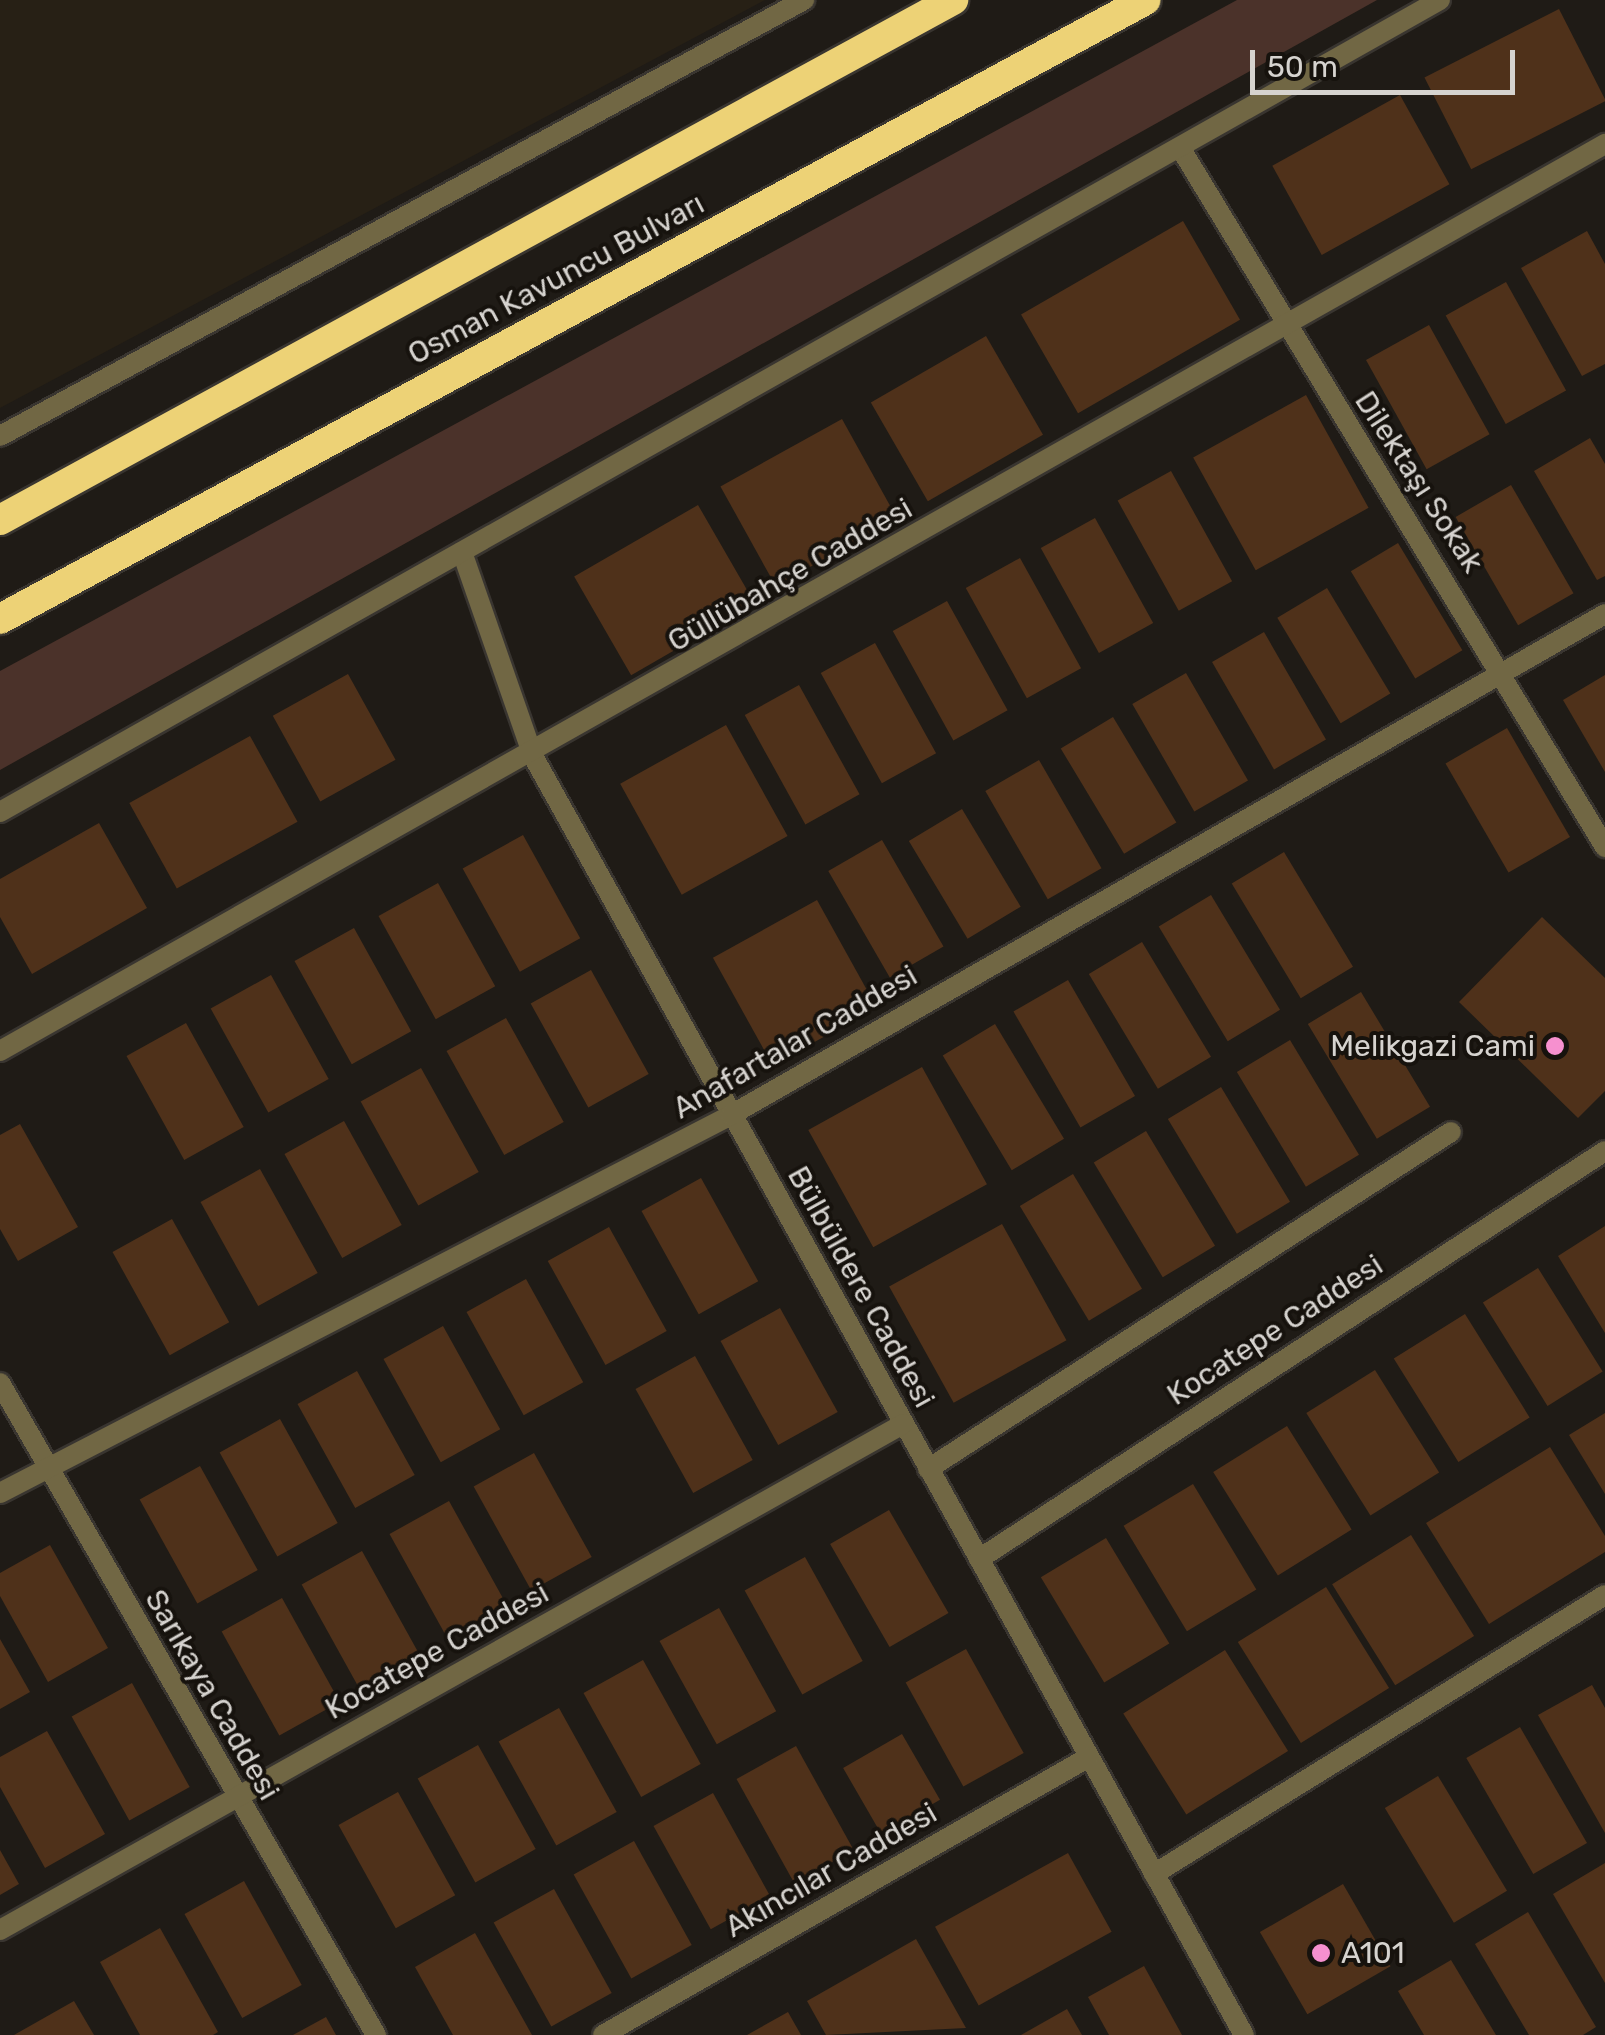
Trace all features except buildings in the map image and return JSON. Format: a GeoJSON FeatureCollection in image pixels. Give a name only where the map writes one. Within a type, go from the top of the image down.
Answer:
{"type":"FeatureCollection","features":[{"type":"Feature","properties":{"kind":"highway","name":"Osman Kavuncu Bulvarı"},"geometry":{"type":"LineString","coordinates":[[0,520],[952,0]]}},
{"type":"Feature","properties":{"kind":"highway","name":"Osman Kavuncu Bulvarı"},"geometry":{"type":"LineString","coordinates":[[0,619],[1146,0]]}},
{"type":"Feature","properties":{"kind":"street"},"geometry":{"type":"LineString","coordinates":[[0,436],[804,0]]}},
{"type":"Feature","properties":{"kind":"street"},"geometry":{"type":"LineString","coordinates":[[0,812],[1440,0]]}},
{"type":"Feature","properties":{"kind":"street","name":"Güllübahçe Caddesi"},"geometry":{"type":"LineString","coordinates":[[0,1051],[533,756],[1605,144]]}},
{"type":"Feature","properties":{"kind":"street","name":"Dilektaşı Sokak"},"geometry":{"type":"LineString","coordinates":[[1180,149],[1286,328],[1503,668],[1605,848]]}},
{"type":"Feature","properties":{"kind":"street","name":"Bülbüldere Caddesi"},"geometry":{"type":"LineString","coordinates":[[462,552],[533,756],[1244,2035]]}},
{"type":"Feature","properties":{"kind":"street","name":"Anafartalar Caddesi"},"geometry":{"type":"LineString","coordinates":[[0,1493],[731,1116],[1503,668],[1605,614]]}},
{"type":"Feature","properties":{"kind":"street"},"geometry":{"type":"LineString","coordinates":[[928,1469],[1451,1132]]}},
{"type":"Feature","properties":{"kind":"street","name":"Kocatepe Caddesi"},"geometry":{"type":"LineString","coordinates":[[978,1559],[1605,1151]]}},
{"type":"Feature","properties":{"kind":"street","name":"Sarıkaya Caddesi"},"geometry":{"type":"LineString","coordinates":[[0,1383],[46,1469],[376,2035]]}},
{"type":"Feature","properties":{"kind":"street","name":"Kocatepe Caddesi"},"geometry":{"type":"LineString","coordinates":[[0,1930],[903,1424]]}},
{"type":"Feature","properties":{"kind":"street"},"geometry":{"type":"LineString","coordinates":[[1154,1874],[1605,1595]]}},
{"type":"Feature","properties":{"kind":"street","name":"Akıncılar Caddesi"},"geometry":{"type":"LineString","coordinates":[[603,2035],[1089,1758]]}},
{"type":"Feature","properties":{"kind":"shaded area"},"geometry":{"type":"Polygon","coordinates":[[[0,0],[765,0],[0,408],[0,0]]]}},
{"type":"Feature","properties":{"kind":"shaded area"},"geometry":{"type":"Polygon","coordinates":[[[1237,0],[1377,0],[0,770],[0,671],[1237,0]]]}},
{"type":"Feature","properties":{"kind":"place","name":"Melikgazi Cami"},"geometry":{"type":"Point","coordinates":[1555,1046]}},
{"type":"Feature","properties":{"kind":"place","name":"A101"},"geometry":{"type":"Point","coordinates":[1321,1953]}}]}
